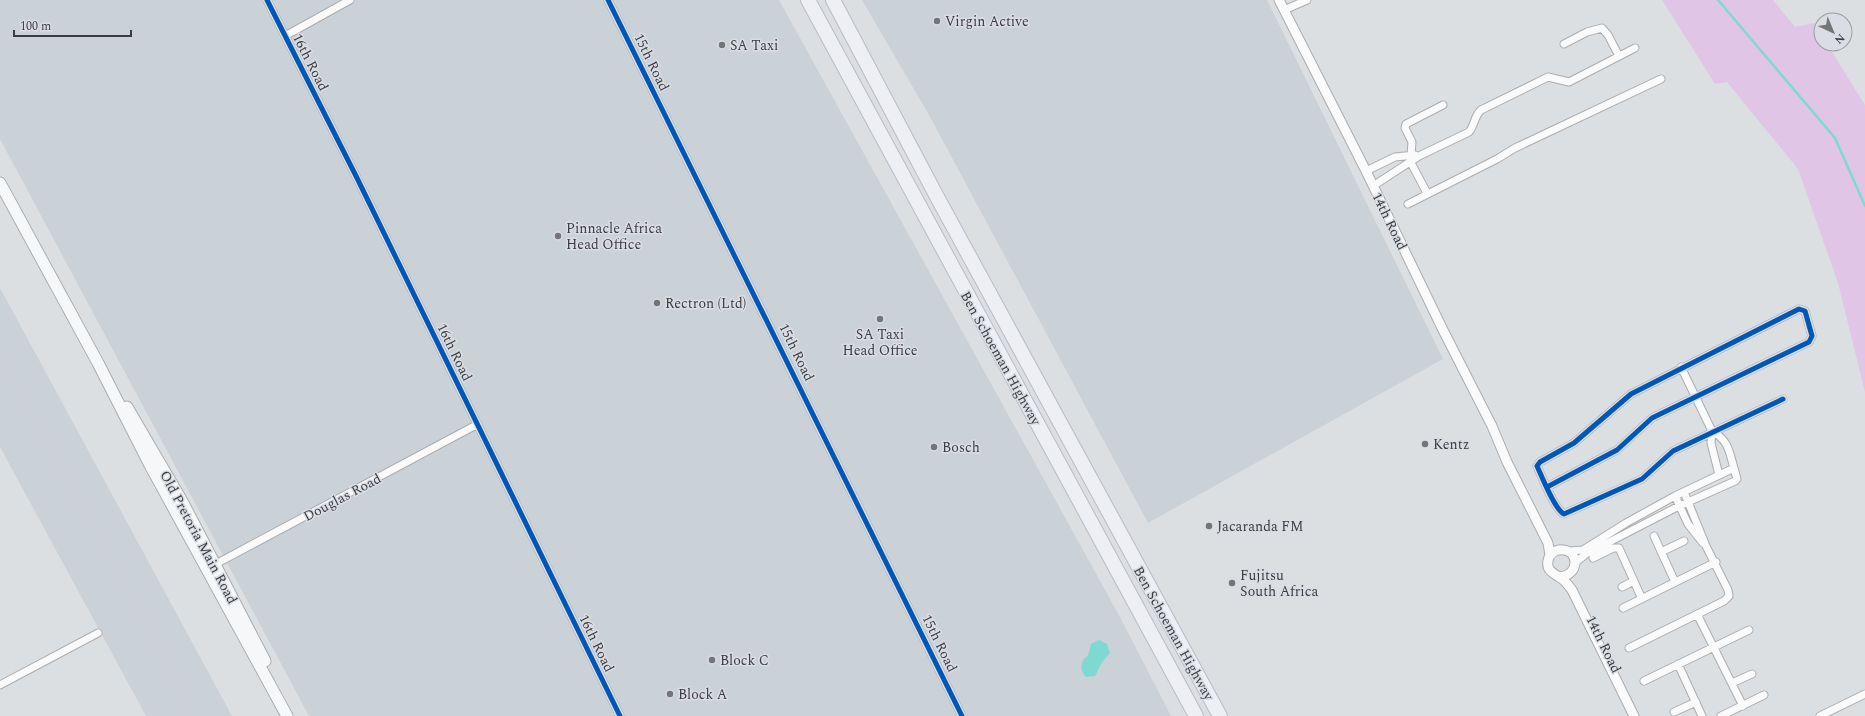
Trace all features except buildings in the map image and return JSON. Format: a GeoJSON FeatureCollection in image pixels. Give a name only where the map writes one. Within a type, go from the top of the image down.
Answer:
{"type":"FeatureCollection","features":[{"type":"Feature","properties":{"kind":"highway","name":"Ben Schoeman Highway"},"geometry":{"type":"LineString","coordinates":[[808,0],[1196,716]]}},
{"type":"Feature","properties":{"kind":"highway","name":"Ben Schoeman Highway"},"geometry":{"type":"LineString","coordinates":[[833,0],[931,186],[1220,716]]}},
{"type":"Feature","properties":{"kind":"main road","name":"Old Pretoria Main Road"},"geometry":{"type":"LineString","coordinates":[[0,183],[98,363],[158,459],[211,567],[269,669],[289,716]]}},
{"type":"Feature","properties":{"kind":"street","name":"16th Road"},"geometry":{"type":"LineString","coordinates":[[267,0],[356,176],[620,716]]}},
{"type":"Feature","properties":{"kind":"street"},"geometry":{"type":"LineString","coordinates":[[284,36],[350,0]]}},
{"type":"Feature","properties":{"kind":"street","name":"15th Road"},"geometry":{"type":"LineString","coordinates":[[608,0],[962,716]]}},
{"type":"Feature","properties":{"kind":"street","name":"14th Road"},"geometry":{"type":"LineString","coordinates":[[1279,0],[1366,170],[1500,442],[1513,462],[1553,540],[1566,550]]}},
{"type":"Feature","properties":{"kind":"street"},"geometry":{"type":"LineString","coordinates":[[1284,10],[1307,0]]}},
{"type":"Feature","properties":{"kind":"street"},"geometry":{"type":"LineString","coordinates":[[1564,44],[1587,32],[1602,28],[1608,35],[1619,56]]}},
{"type":"Feature","properties":{"kind":"street"},"geometry":{"type":"LineString","coordinates":[[1366,170],[1395,157],[1411,158],[1419,156],[1469,132],[1476,116],[1481,110],[1548,77],[1569,82],[1635,48]]}},
{"type":"Feature","properties":{"kind":"street"},"geometry":{"type":"LineString","coordinates":[[1408,204],[1427,193],[1497,159],[1514,148],[1661,79]]}},
{"type":"Feature","properties":{"kind":"street"},"geometry":{"type":"LineString","coordinates":[[1427,193],[1411,158],[1412,142],[1406,128],[1406,124],[1443,105]]}},
{"type":"Feature","properties":{"kind":"street"},"geometry":{"type":"LineString","coordinates":[[1373,186],[1411,158]]}},
{"type":"Feature","properties":{"kind":"street"},"geometry":{"type":"LineString","coordinates":[[1547,487],[1617,450],[1652,418],[1811,340],[1812,336],[1804,311],[1799,309],[1681,367],[1631,394],[1574,443],[1537,466],[1547,487],[1559,511],[1564,514],[1642,479],[1673,451],[1783,398]]}},
{"type":"Feature","properties":{"kind":"street"},"geometry":{"type":"LineString","coordinates":[[1681,367],[1712,431],[1722,437],[1727,444],[1734,468],[1736,480],[1679,506],[1632,536],[1586,554],[1568,575],[1560,577],[1549,569],[1548,561],[1550,555],[1555,550],[1583,550],[1626,523],[1675,496],[1734,468]]}},
{"type":"Feature","properties":{"kind":"street","name":"Douglas Road"},"geometry":{"type":"LineString","coordinates":[[211,567],[478,424]]}},
{"type":"Feature","properties":{"kind":"street"},"geometry":{"type":"LineString","coordinates":[[1712,431],[1711,443],[1719,476]]}},
{"type":"Feature","properties":{"kind":"street","name":"14th Road"},"geometry":{"type":"LineString","coordinates":[[1500,442],[1507,462],[1548,543],[1550,555]]}},
{"type":"Feature","properties":{"kind":"street"},"geometry":{"type":"LineString","coordinates":[[1684,492],[1706,546]]}},
{"type":"Feature","properties":{"kind":"street"},"geometry":{"type":"LineString","coordinates":[[1629,648],[1724,601],[1729,596],[1716,562],[1706,546],[1688,524],[1675,496]]}},
{"type":"Feature","properties":{"kind":"street"},"geometry":{"type":"LineString","coordinates":[[1626,523],[1632,536]]}},
{"type":"Feature","properties":{"kind":"street"},"geometry":{"type":"LineString","coordinates":[[1654,536],[1675,582]]}},
{"type":"Feature","properties":{"kind":"street"},"geometry":{"type":"LineString","coordinates":[[1661,552],[1684,541]]}},
{"type":"Feature","properties":{"kind":"street"},"geometry":{"type":"LineString","coordinates":[[1593,558],[1613,548],[1619,548],[1642,599]]}},
{"type":"Feature","properties":{"kind":"street"},"geometry":{"type":"LineString","coordinates":[[1566,550],[1574,559],[1573,568]]}},
{"type":"Feature","properties":{"kind":"street"},"geometry":{"type":"LineString","coordinates":[[1623,608],[1716,562]]}},
{"type":"Feature","properties":{"kind":"street","name":"14th Road"},"geometry":{"type":"LineString","coordinates":[[1573,568],[1578,593],[1639,716]]}},
{"type":"Feature","properties":{"kind":"street","name":"14th Road"},"geometry":{"type":"LineString","coordinates":[[1560,577],[1572,590],[1634,716]]}},
{"type":"Feature","properties":{"kind":"street"},"geometry":{"type":"LineString","coordinates":[[1622,587],[1634,582]]}},
{"type":"Feature","properties":{"kind":"street"},"geometry":{"type":"LineString","coordinates":[[1697,614],[1743,706]]}},
{"type":"Feature","properties":{"kind":"street"},"geometry":{"type":"LineString","coordinates":[[1644,681],[1713,646],[1749,630]]}},
{"type":"Feature","properties":{"kind":"street"},"geometry":{"type":"LineString","coordinates":[[0,685],[98,633]]}},
{"type":"Feature","properties":{"kind":"street"},"geometry":{"type":"LineString","coordinates":[[1678,664],[1702,716]]}},
{"type":"Feature","properties":{"kind":"street"},"geometry":{"type":"LineString","coordinates":[[1732,683],[1752,674]]}},
{"type":"Feature","properties":{"kind":"street"},"geometry":{"type":"LineString","coordinates":[[1820,716],[1865,694]]}},
{"type":"Feature","properties":{"kind":"street"},"geometry":{"type":"LineString","coordinates":[[1720,716],[1764,695]]}},
{"type":"Feature","properties":{"kind":"street"},"geometry":{"type":"LineString","coordinates":[[1674,712],[1696,702]]}},
{"type":"Feature","properties":{"kind":"shaded area"},"geometry":{"type":"Polygon","coordinates":[[[0,0],[779,0],[1120,617],[1171,716],[309,716],[0,139],[0,0]]]}},
{"type":"Feature","properties":{"kind":"shaded area"},"geometry":{"type":"Polygon","coordinates":[[[862,0],[1267,0],[1443,359],[1148,523],[929,115],[862,0]]]}},
{"type":"Feature","properties":{"kind":"shaded area"},"geometry":{"type":"Polygon","coordinates":[[[1662,0],[1773,0],[1795,27],[1813,23],[1813,52],[1832,52],[1865,105],[1865,392],[1838,283],[1798,169],[1727,82],[1715,84],[1662,0]]]}},
{"type":"Feature","properties":{"kind":"shaded area"},"geometry":{"type":"Polygon","coordinates":[[[0,288],[232,716],[146,716],[0,447],[0,288]]]}},
{"type":"Feature","properties":{"kind":"water"},"geometry":{"type":"Polygon","coordinates":[[[1099,640],[1107,644],[1110,653],[1102,662],[1095,676],[1086,677],[1081,666],[1082,663],[1088,656],[1091,644],[1099,640]]]}},
{"type":"Feature","properties":{"kind":"waterway"},"geometry":{"type":"LineString","coordinates":[[1718,0],[1835,138],[1865,206]]}},
{"type":"Feature","properties":{"kind":"railway"},"geometry":{"type":"LineString","coordinates":[[0,355],[195,716]]}},
{"type":"Feature","properties":{"kind":"cycle path"},"geometry":{"type":"LineString","coordinates":[[267,0],[356,176],[620,716]]}},
{"type":"Feature","properties":{"kind":"cycle path"},"geometry":{"type":"LineString","coordinates":[[608,0],[962,716]]}},
{"type":"Feature","properties":{"kind":"cycle path"},"geometry":{"type":"LineString","coordinates":[[1547,487],[1617,450],[1652,418],[1809,342],[1812,336],[1805,311],[1799,309],[1631,394],[1574,443],[1540,462],[1537,466],[1553,500],[1560,511],[1564,514],[1642,479],[1673,451],[1783,399]]}},
{"type":"Feature","properties":{"kind":"place","name":"Virgin Active"},"geometry":{"type":"Point","coordinates":[937,21]}},
{"type":"Feature","properties":{"kind":"place","name":"SA Taxi"},"geometry":{"type":"Point","coordinates":[722,45]}},
{"type":"Feature","properties":{"kind":"place","name":"Pinnacle Africa Head Office"},"geometry":{"type":"Point","coordinates":[558,236]}},
{"type":"Feature","properties":{"kind":"place","name":"Rectron (Ltd)"},"geometry":{"type":"Point","coordinates":[657,303]}},
{"type":"Feature","properties":{"kind":"place","name":"SA Taxi Head Office"},"geometry":{"type":"Point","coordinates":[880,319]}},
{"type":"Feature","properties":{"kind":"place","name":"Kentz"},"geometry":{"type":"Point","coordinates":[1425,444]}},
{"type":"Feature","properties":{"kind":"place","name":"Bosch"},"geometry":{"type":"Point","coordinates":[934,447]}},
{"type":"Feature","properties":{"kind":"place","name":"Jacaranda FM"},"geometry":{"type":"Point","coordinates":[1209,526]}},
{"type":"Feature","properties":{"kind":"place","name":"Fujitsu South Africa"},"geometry":{"type":"Point","coordinates":[1232,583]}},
{"type":"Feature","properties":{"kind":"place","name":"Block C"},"geometry":{"type":"Point","coordinates":[712,660]}},
{"type":"Feature","properties":{"kind":"place","name":"Block A"},"geometry":{"type":"Point","coordinates":[670,694]}}]}
